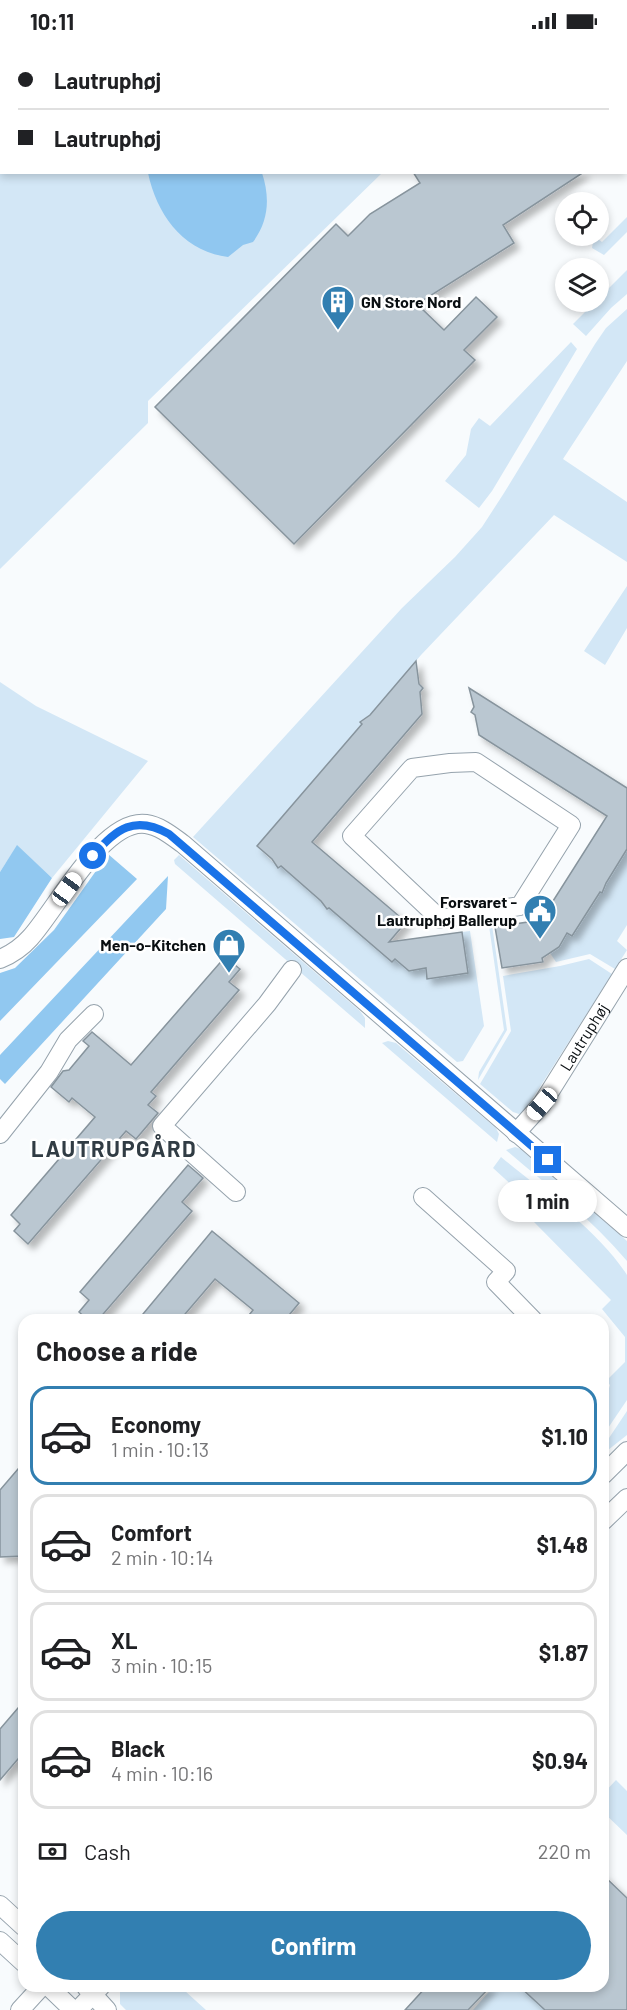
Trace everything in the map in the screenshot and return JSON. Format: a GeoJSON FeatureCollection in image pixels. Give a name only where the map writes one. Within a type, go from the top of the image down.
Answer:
{"type":"FeatureCollection","features":[{"type":"Feature","properties":{"kind":"street"},"geometry":{"type":"LineString","coordinates":[[476,762],[570,825],[520,906],[440,919],[352,836],[412,768],[450,763],[476,762]]}},
{"type":"Feature","properties":{"kind":"street"},"geometry":{"type":"LineString","coordinates":[[0,959],[18,950],[29,940],[81,870],[105,842],[128,826],[144,824],[158,828],[183,844],[627,1228]]}},
{"type":"Feature","properties":{"kind":"street","name":"Lautruphøj"},"geometry":{"type":"LineString","coordinates":[[516,1132],[542,1104],[627,968]]}},
{"type":"Feature","properties":{"kind":"street"},"geometry":{"type":"LineString","coordinates":[[236,1192],[162,1126],[267,1004],[292,970]]}},
{"type":"Feature","properties":{"kind":"street"},"geometry":{"type":"LineString","coordinates":[[0,1134],[49,1072],[68,1040],[94,1014]]}},
{"type":"Feature","properties":{"kind":"street"},"geometry":{"type":"LineString","coordinates":[[423,1197],[506,1271],[496,1282],[527,1314]]}},
{"type":"Feature","properties":{"kind":"street"},"geometry":{"type":"LineString","coordinates":[[609,1469],[627,1451]]}},
{"type":"Feature","properties":{"kind":"street"},"geometry":{"type":"LineString","coordinates":[[609,1515],[627,1498]]}},
{"type":"Feature","properties":{"kind":"street"},"geometry":{"type":"LineString","coordinates":[[0,1905],[18,1922]]}},
{"type":"Feature","properties":{"kind":"street"},"geometry":{"type":"LineString","coordinates":[[0,1941],[18,1958]]}},
{"type":"Feature","properties":{"kind":"street"},"geometry":{"type":"LineString","coordinates":[[20,2010],[36,1992]]}},
{"type":"Feature","properties":{"kind":"street"},"geometry":{"type":"LineString","coordinates":[[54,1992],[74,2010]]}},
{"type":"Feature","properties":{"kind":"street"},"geometry":{"type":"LineString","coordinates":[[78,2010],[91,1992]]}},
{"type":"Feature","properties":{"kind":"street"},"geometry":{"type":"LineString","coordinates":[[95,1992],[107,2010]]}},
{"type":"Feature","properties":{"kind":"shaded area"},"geometry":{"type":"Polygon","coordinates":[[[0,174],[381,174],[148,401],[148,423],[0,569],[0,174]]]}},
{"type":"Feature","properties":{"kind":"shaded area"},"geometry":{"type":"Polygon","coordinates":[[[148,174],[262,174],[267,200],[265,217],[253,242],[243,245],[228,257],[212,253],[185,239],[174,228],[165,216],[148,174]]]}},
{"type":"Feature","properties":{"kind":"shaded area"},"geometry":{"type":"Polygon","coordinates":[[[627,217],[627,232],[604,255],[592,248],[592,246],[609,246],[609,235],[627,217]]]}},
{"type":"Feature","properties":{"kind":"shaded area"},"geometry":{"type":"Polygon","coordinates":[[[627,270],[627,294],[609,310],[609,288],[627,270]]]}},
{"type":"Feature","properties":{"kind":"shaded area"},"geometry":{"type":"Polygon","coordinates":[[[627,309],[627,361],[563,459],[627,502],[627,562],[554,515],[421,655],[370,715],[360,722],[362,724],[257,846],[278,867],[281,866],[327,909],[329,908],[392,962],[395,959],[409,971],[426,968],[427,979],[468,973],[462,932],[470,931],[484,1026],[463,1061],[457,1062],[193,837],[402,608],[455,557],[482,527],[595,344],[606,328],[627,309]]]}},
{"type":"Feature","properties":{"kind":"shaded area"},"geometry":{"type":"Polygon","coordinates":[[[585,312],[607,312],[586,336],[573,324],[585,312]]]}},
{"type":"Feature","properties":{"kind":"shaded area"},"geometry":{"type":"Polygon","coordinates":[[[571,342],[577,349],[492,491],[479,508],[445,481],[466,455],[471,429],[479,418],[490,426],[571,342]]]}},
{"type":"Feature","properties":{"kind":"shaded area"},"geometry":{"type":"Polygon","coordinates":[[[627,586],[627,628],[605,665],[584,651],[627,586]]]}},
{"type":"Feature","properties":{"kind":"shaded area"},"geometry":{"type":"Polygon","coordinates":[[[0,682],[36,706],[148,761],[52,878],[17,846],[0,872],[0,682]]]}},
{"type":"Feature","properties":{"kind":"shaded area"},"geometry":{"type":"Polygon","coordinates":[[[17,845],[52,878],[14,937],[0,939],[0,872],[17,845]]]}},
{"type":"Feature","properties":{"kind":"shaded area"},"geometry":{"type":"Polygon","coordinates":[[[627,849],[627,925],[617,941],[627,950],[615,969],[590,954],[556,962],[548,950],[558,948],[567,933],[571,936],[600,892],[602,893],[627,849]]]}},
{"type":"Feature","properties":{"kind":"shaded area"},"geometry":{"type":"Polygon","coordinates":[[[108,854],[137,879],[0,1021],[0,973],[15,968],[54,930],[108,854]]]}},
{"type":"Feature","properties":{"kind":"shaded area"},"geometry":{"type":"Polygon","coordinates":[[[179,855],[360,1011],[365,1018],[365,1028],[175,864],[174,860],[179,855]]]}},
{"type":"Feature","properties":{"kind":"shaded area"},"geometry":{"type":"Polygon","coordinates":[[[168,876],[166,909],[5,1084],[0,1079],[0,1055],[168,876]]]}},
{"type":"Feature","properties":{"kind":"shaded area"},"geometry":{"type":"Polygon","coordinates":[[[506,917],[508,921],[492,925],[507,1030],[478,1080],[479,1072],[504,1030],[488,919],[506,917]]]}},
{"type":"Feature","properties":{"kind":"shaded area"},"geometry":{"type":"Polygon","coordinates":[[[589,959],[612,974],[524,1112],[519,1114],[513,1112],[480,1084],[511,1031],[503,976],[589,959]]]}},
{"type":"Feature","properties":{"kind":"shaded area"},"geometry":{"type":"Polygon","coordinates":[[[388,1041],[396,1043],[496,1128],[499,1134],[497,1142],[382,1043],[388,1041]]]}},
{"type":"Feature","properties":{"kind":"shaded area"},"geometry":{"type":"Polygon","coordinates":[[[515,1147],[521,1149],[627,1241],[627,1261],[584,1217],[506,1150],[515,1147]]]}},
{"type":"Feature","properties":{"kind":"shaded area"},"geometry":{"type":"Polygon","coordinates":[[[501,1157],[586,1227],[627,1275],[627,1400],[609,1427],[609,1378],[625,1362],[625,1337],[609,1318],[609,1314],[602,1309],[611,1300],[534,1222],[542,1213],[493,1168],[501,1157]]]}},
{"type":"Feature","properties":{"kind":"shaded area"},"geometry":{"type":"Polygon","coordinates":[[[627,1411],[627,1435],[609,1449],[609,1438],[627,1411]]]}},
{"type":"Feature","properties":{"kind":"shaded area"},"geometry":{"type":"Polygon","coordinates":[[[616,1780],[627,1791],[627,1835],[609,1818],[609,1788],[616,1780]]]}},
{"type":"Feature","properties":{"kind":"shaded area"},"geometry":{"type":"Polygon","coordinates":[[[120,1992],[186,1992],[206,2010],[126,2010],[120,2004],[120,1992]]]}},
{"type":"Feature","properties":{"kind":"shaded area"},"geometry":{"type":"Polygon","coordinates":[[[489,1992],[526,1992],[545,2010],[473,2010],[489,1992]]]}},
{"type":"Feature","properties":{"kind":"building","name":"GN Store Nord"},"geometry":{"type":"Polygon","coordinates":[[[414,174],[581,174],[503,225],[514,243],[417,304],[444,330],[476,297],[497,317],[464,350],[475,360],[294,544],[155,407],[336,224],[348,236],[370,214],[420,183],[414,174]]]}},
{"type":"Feature","properties":{"kind":"building"},"geometry":{"type":"Polygon","coordinates":[[[416,661],[419,684],[423,688],[420,692],[422,714],[312,842],[406,922],[389,942],[462,932],[468,973],[427,979],[426,968],[409,971],[395,959],[392,962],[329,908],[327,909],[281,866],[278,868],[272,859],[257,846],[362,724],[360,722],[370,715],[416,661]]]}},
{"type":"Feature","properties":{"kind":"building"},"geometry":{"type":"Polygon","coordinates":[[[469,688],[627,788],[627,849],[602,893],[600,892],[572,936],[567,933],[559,947],[542,958],[543,962],[502,968],[495,927],[541,920],[607,816],[479,735],[475,715],[471,712],[474,707],[469,688]]]}},
{"type":"Feature","properties":{"kind":"building"},"geometry":{"type":"Polygon","coordinates":[[[225,957],[240,969],[229,982],[239,990],[151,1092],[156,1096],[148,1105],[158,1113],[136,1139],[126,1131],[28,1244],[14,1231],[20,1224],[11,1215],[95,1117],[72,1098],[69,1102],[51,1087],[63,1071],[69,1070],[89,1046],[83,1041],[92,1032],[131,1065],[225,957]]]}},
{"type":"Feature","properties":{"kind":"building"},"geometry":{"type":"Polygon","coordinates":[[[188,1165],[203,1178],[182,1202],[192,1211],[103,1314],[81,1314],[79,1312],[89,1300],[80,1292],[188,1165]]]}},
{"type":"Feature","properties":{"kind":"building"},"geometry":{"type":"Polygon","coordinates":[[[212,1231],[299,1303],[290,1314],[250,1314],[253,1310],[215,1279],[185,1314],[143,1314],[212,1231]]]}},
{"type":"Feature","properties":{"kind":"building"},"geometry":{"type":"Polygon","coordinates":[[[18,1469],[18,1556],[0,1557],[0,1490],[18,1469]]]}},
{"type":"Feature","properties":{"kind":"building"},"geometry":{"type":"Polygon","coordinates":[[[18,1708],[18,1759],[0,1780],[0,1729],[18,1708]]]}},
{"type":"Feature","properties":{"kind":"building"},"geometry":{"type":"Polygon","coordinates":[[[609,1881],[627,1898],[627,2010],[545,2010],[526,1992],[609,1992],[609,1881]]]}},
{"type":"Feature","properties":{"kind":"building"},"geometry":{"type":"Polygon","coordinates":[[[422,1992],[485,1992],[468,2010],[405,2010],[422,1992]]]}},
{"type":"Feature","properties":{"kind":"place","name":"GN Store Nord"},"geometry":{"type":"Point","coordinates":[338,331]}},
{"type":"Feature","properties":{"kind":"place","name":"Forsvaret - Lautruphøj Ballerup"},"geometry":{"type":"Point","coordinates":[540,940]}},
{"type":"Feature","properties":{"kind":"place","name":"Men-o-Kitchen"},"geometry":{"type":"Point","coordinates":[229,974]}},
{"type":"Feature","properties":{"kind":"district","name":"LAUTRUPGÅRD"},"geometry":{"type":"Point","coordinates":[114,1149]}},
{"type":"Feature","properties":{"kind":"route"},"geometry":{"type":"LineString","coordinates":[[93,856],[105,842],[128,826],[144,824],[169,834],[548,1160]]}}]}
